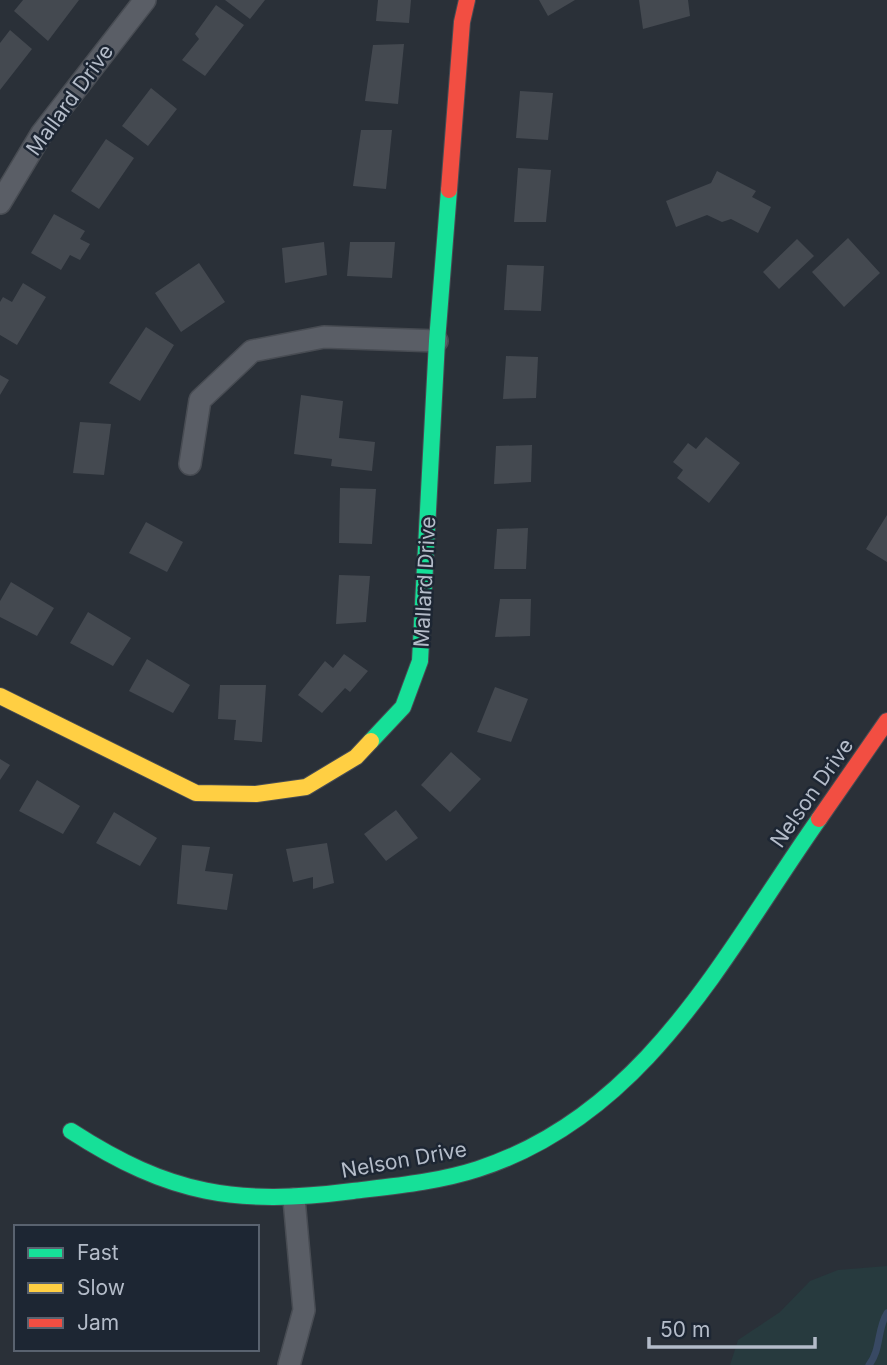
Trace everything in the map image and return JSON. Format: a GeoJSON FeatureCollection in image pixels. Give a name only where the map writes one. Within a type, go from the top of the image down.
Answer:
{"type":"FeatureCollection","features":[{"type":"Feature","properties":{"kind":"street","name":"Mallard Drive"},"geometry":{"type":"LineString","coordinates":[[0,203],[42,133],[145,0]]}},
{"type":"Feature","properties":{"kind":"street","name":"Mallard Drive"},"geometry":{"type":"LineString","coordinates":[[0,696],[196,793],[256,794],[306,787],[356,757],[403,707],[420,661],[437,341],[462,22],[467,0]]}},
{"type":"Feature","properties":{"kind":"street"},"geometry":{"type":"LineString","coordinates":[[190,464],[200,400],[253,351],[324,337],[437,341]]}},
{"type":"Feature","properties":{"kind":"street","name":"Nelson Drive"},"geometry":{"type":"LineString","coordinates":[[71,1130],[115,1160],[154,1179],[186,1190],[219,1196],[294,1199],[439,1180],[480,1168],[562,1130],[596,1107],[649,1059],[887,721]]}},
{"type":"Feature","properties":{"kind":"street"},"geometry":{"type":"LineString","coordinates":[[289,1365],[304,1310],[294,1199]]}},
{"type":"Feature","properties":{"kind":"green space"},"geometry":{"type":"Polygon","coordinates":[[[887,1266],[887,1365],[730,1365],[738,1340],[780,1312],[810,1281],[838,1270],[887,1266]]]}},
{"type":"Feature","properties":{"kind":"building"},"geometry":{"type":"Polygon","coordinates":[[[23,0],[79,0],[48,41],[14,11],[23,0]]]}},
{"type":"Feature","properties":{"kind":"building"},"geometry":{"type":"Polygon","coordinates":[[[225,0],[265,0],[250,19],[225,0]]]}},
{"type":"Feature","properties":{"kind":"building"},"geometry":{"type":"Polygon","coordinates":[[[378,0],[411,0],[409,23],[376,21],[378,0]]]}},
{"type":"Feature","properties":{"kind":"building"},"geometry":{"type":"Polygon","coordinates":[[[539,0],[575,0],[548,16],[539,0]]]}},
{"type":"Feature","properties":{"kind":"building"},"geometry":{"type":"Polygon","coordinates":[[[639,0],[688,0],[690,16],[643,29],[639,0]]]}},
{"type":"Feature","properties":{"kind":"building"},"geometry":{"type":"Polygon","coordinates":[[[216,5],[244,25],[205,76],[182,60],[199,39],[195,34],[216,5]]]}},
{"type":"Feature","properties":{"kind":"building"},"geometry":{"type":"Polygon","coordinates":[[[10,30],[32,49],[0,90],[0,43],[10,30]]]}},
{"type":"Feature","properties":{"kind":"building"},"geometry":{"type":"Polygon","coordinates":[[[404,44],[398,104],[365,101],[373,45],[404,44]]]}},
{"type":"Feature","properties":{"kind":"building"},"geometry":{"type":"Polygon","coordinates":[[[151,88],[177,109],[148,146],[122,126],[151,88]]]}},
{"type":"Feature","properties":{"kind":"building"},"geometry":{"type":"Polygon","coordinates":[[[520,91],[553,93],[548,140],[516,138],[520,91]]]}},
{"type":"Feature","properties":{"kind":"building"},"geometry":{"type":"Polygon","coordinates":[[[361,130],[392,130],[386,189],[353,186],[361,130]]]}},
{"type":"Feature","properties":{"kind":"building"},"geometry":{"type":"Polygon","coordinates":[[[106,139],[134,158],[99,209],[71,191],[106,139]]]}},
{"type":"Feature","properties":{"kind":"building"},"geometry":{"type":"Polygon","coordinates":[[[518,168],[551,170],[546,222],[514,222],[518,168]]]}},
{"type":"Feature","properties":{"kind":"building"},"geometry":{"type":"Polygon","coordinates":[[[717,171],[756,191],[752,197],[771,207],[758,233],[731,219],[722,222],[707,215],[676,227],[666,201],[711,183],[717,171]]]}},
{"type":"Feature","properties":{"kind":"building"},"geometry":{"type":"Polygon","coordinates":[[[54,214],[85,231],[80,239],[90,244],[80,260],[70,255],[61,270],[31,253],[54,214]]]}},
{"type":"Feature","properties":{"kind":"building"},"geometry":{"type":"Polygon","coordinates":[[[848,238],[880,273],[844,307],[812,272],[848,238]]]}},
{"type":"Feature","properties":{"kind":"building"},"geometry":{"type":"Polygon","coordinates":[[[797,239],[814,256],[779,289],[763,272],[797,239]]]}},
{"type":"Feature","properties":{"kind":"building"},"geometry":{"type":"Polygon","coordinates":[[[324,242],[327,275],[285,283],[282,248],[324,242]]]}},
{"type":"Feature","properties":{"kind":"building"},"geometry":{"type":"Polygon","coordinates":[[[350,242],[395,242],[392,278],[347,276],[350,242]]]}},
{"type":"Feature","properties":{"kind":"building"},"geometry":{"type":"Polygon","coordinates":[[[199,263],[225,302],[181,332],[155,293],[199,263]]]}},
{"type":"Feature","properties":{"kind":"building"},"geometry":{"type":"Polygon","coordinates":[[[507,265],[544,266],[541,311],[504,310],[507,265]]]}},
{"type":"Feature","properties":{"kind":"building"},"geometry":{"type":"Polygon","coordinates":[[[23,283],[46,297],[17,345],[0,335],[0,302],[3,297],[12,302],[23,283]]]}},
{"type":"Feature","properties":{"kind":"building"},"geometry":{"type":"Polygon","coordinates":[[[146,327],[174,345],[140,401],[109,383],[146,327]]]}},
{"type":"Feature","properties":{"kind":"building"},"geometry":{"type":"Polygon","coordinates":[[[506,356],[538,357],[536,398],[503,399],[506,356]]]}},
{"type":"Feature","properties":{"kind":"building"},"geometry":{"type":"Polygon","coordinates":[[[0,375],[9,380],[0,395],[0,375]]]}},
{"type":"Feature","properties":{"kind":"building"},"geometry":{"type":"Polygon","coordinates":[[[301,395],[343,401],[339,438],[375,442],[372,471],[331,466],[332,459],[294,454],[301,395]]]}},
{"type":"Feature","properties":{"kind":"building"},"geometry":{"type":"Polygon","coordinates":[[[80,422],[111,424],[104,475],[73,473],[80,422]]]}},
{"type":"Feature","properties":{"kind":"building"},"geometry":{"type":"Polygon","coordinates":[[[706,437],[740,463],[709,503],[677,478],[683,470],[673,462],[688,443],[696,449],[706,437]]]}},
{"type":"Feature","properties":{"kind":"building"},"geometry":{"type":"Polygon","coordinates":[[[532,445],[531,482],[494,484],[496,446],[532,445]]]}},
{"type":"Feature","properties":{"kind":"building"},"geometry":{"type":"Polygon","coordinates":[[[340,488],[376,489],[372,544],[339,543],[340,488]]]}},
{"type":"Feature","properties":{"kind":"building"},"geometry":{"type":"Polygon","coordinates":[[[887,515],[887,562],[866,549],[887,515]]]}},
{"type":"Feature","properties":{"kind":"building"},"geometry":{"type":"Polygon","coordinates":[[[146,522],[183,542],[167,572],[129,553],[146,522]]]}},
{"type":"Feature","properties":{"kind":"building"},"geometry":{"type":"Polygon","coordinates":[[[528,528],[526,569],[494,569],[497,529],[528,528]]]}},
{"type":"Feature","properties":{"kind":"building"},"geometry":{"type":"Polygon","coordinates":[[[339,575],[370,576],[366,622],[336,624],[339,575]]]}},
{"type":"Feature","properties":{"kind":"building"},"geometry":{"type":"Polygon","coordinates":[[[11,582],[54,608],[37,636],[0,617],[0,601],[11,582]]]}},
{"type":"Feature","properties":{"kind":"building"},"geometry":{"type":"Polygon","coordinates":[[[500,599],[531,599],[530,636],[495,637],[500,599]]]}},
{"type":"Feature","properties":{"kind":"building"},"geometry":{"type":"Polygon","coordinates":[[[88,612],[131,638],[113,666],[70,643],[88,612]]]}},
{"type":"Feature","properties":{"kind":"building"},"geometry":{"type":"Polygon","coordinates":[[[344,654],[368,671],[350,692],[345,688],[322,713],[298,695],[325,661],[333,668],[344,654]]]}},
{"type":"Feature","properties":{"kind":"building"},"geometry":{"type":"Polygon","coordinates":[[[147,659],[190,685],[173,713],[129,691],[147,659]]]}},
{"type":"Feature","properties":{"kind":"building"},"geometry":{"type":"Polygon","coordinates":[[[220,685],[266,685],[262,742],[234,740],[236,720],[218,719],[220,685]]]}},
{"type":"Feature","properties":{"kind":"building"},"geometry":{"type":"Polygon","coordinates":[[[495,687],[528,699],[511,742],[477,732],[495,687]]]}},
{"type":"Feature","properties":{"kind":"building"},"geometry":{"type":"Polygon","coordinates":[[[451,752],[481,779],[450,812],[421,785],[451,752]]]}},
{"type":"Feature","properties":{"kind":"building"},"geometry":{"type":"Polygon","coordinates":[[[0,759],[10,765],[0,780],[0,759]]]}},
{"type":"Feature","properties":{"kind":"building"},"geometry":{"type":"Polygon","coordinates":[[[37,780],[80,806],[63,834],[19,811],[37,780]]]}},
{"type":"Feature","properties":{"kind":"building"},"geometry":{"type":"Polygon","coordinates":[[[396,810],[418,838],[386,861],[364,834],[396,810]]]}},
{"type":"Feature","properties":{"kind":"building"},"geometry":{"type":"Polygon","coordinates":[[[114,812],[157,838],[140,866],[96,843],[114,812]]]}},
{"type":"Feature","properties":{"kind":"building"},"geometry":{"type":"Polygon","coordinates":[[[327,843],[334,883],[313,889],[313,877],[293,882],[286,849],[327,843]]]}},
{"type":"Feature","properties":{"kind":"building"},"geometry":{"type":"Polygon","coordinates":[[[182,845],[210,847],[205,871],[233,874],[227,910],[177,904],[182,845]]]}},
{"type":"Feature","properties":{"kind":"waterway"},"geometry":{"type":"LineString","coordinates":[[869,1365],[887,1313]]}},
{"type":"Feature","properties":{"kind":"traffic: fast"},"geometry":{"type":"LineString","coordinates":[[371,741],[403,707],[420,661],[437,341],[449,190]]}},
{"type":"Feature","properties":{"kind":"traffic: fast"},"geometry":{"type":"LineString","coordinates":[[71,1131],[107,1153],[173,1182],[206,1191],[239,1195],[274,1197],[353,1191],[432,1180],[478,1169],[537,1144],[589,1110],[635,1070],[676,1024],[714,975],[819,819]]}},
{"type":"Feature","properties":{"kind":"traffic: slow"},"geometry":{"type":"LineString","coordinates":[[0,696],[196,793],[256,794],[306,787],[356,757],[371,741]]}},
{"type":"Feature","properties":{"kind":"traffic: jam"},"geometry":{"type":"LineString","coordinates":[[449,190],[462,22],[467,0]]}},
{"type":"Feature","properties":{"kind":"traffic: jam"},"geometry":{"type":"LineString","coordinates":[[819,819],[887,721]]}}]}
